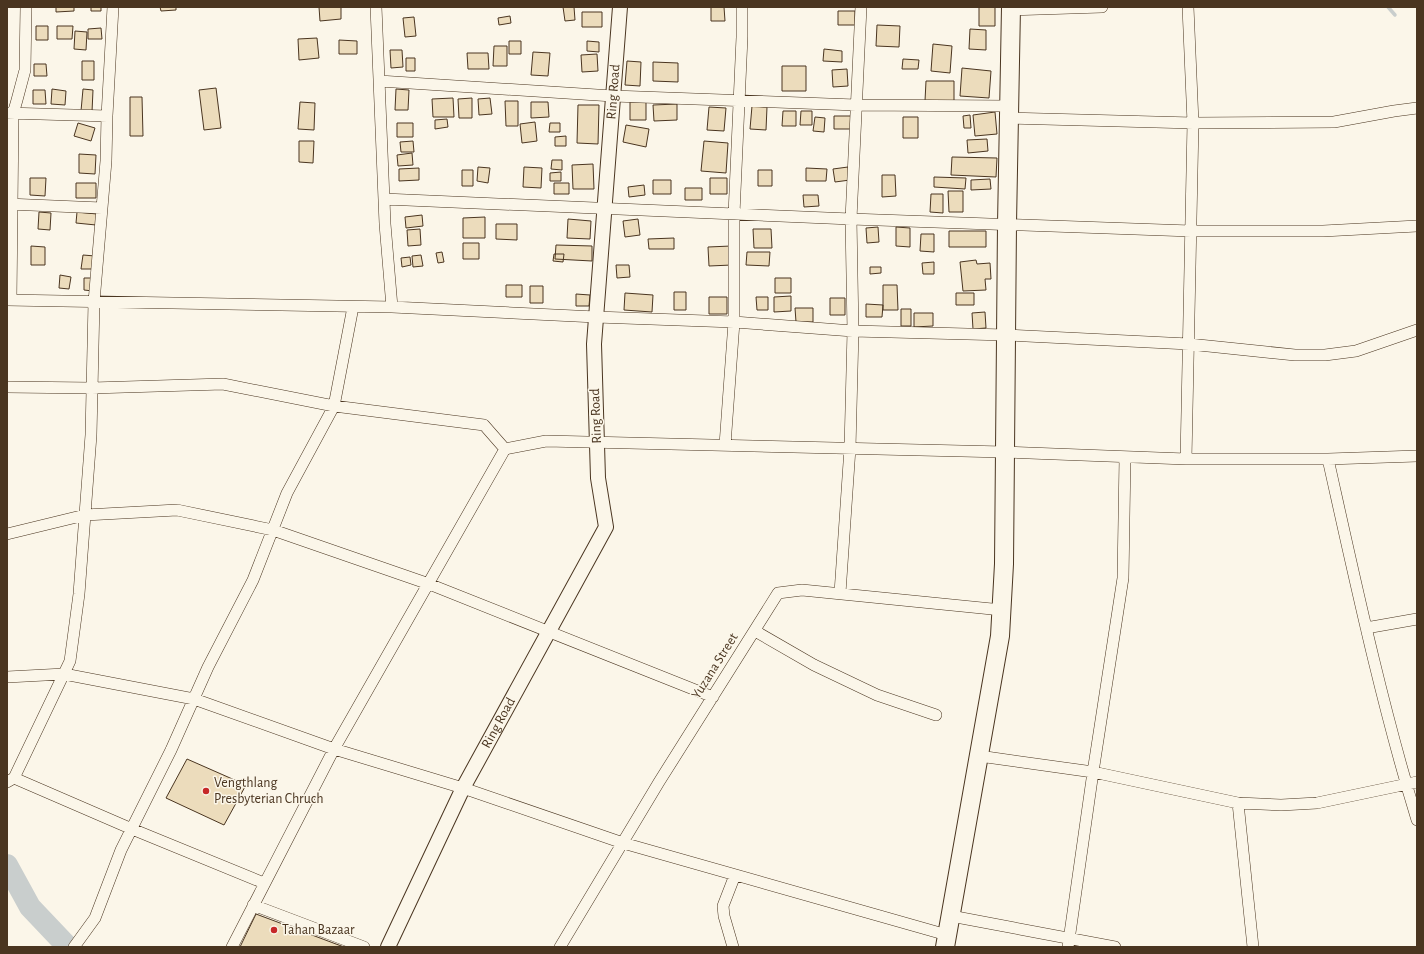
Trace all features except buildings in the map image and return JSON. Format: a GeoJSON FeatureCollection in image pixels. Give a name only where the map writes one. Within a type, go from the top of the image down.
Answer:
{"type":"FeatureCollection","features":[{"type":"Feature","properties":{"kind":"highway"},"geometry":{"type":"LineString","coordinates":[[946,941],[1000,636],[1002,610],[1004,564],[1006,224],[1011,9]]}},
{"type":"Feature","properties":{"kind":"street"},"geometry":{"type":"LineString","coordinates":[[26,7],[24,70],[17,100],[10,114],[9,300],[392,307],[734,322],[853,330],[1006,335],[1189,344],[1295,355],[1325,355],[1356,351],[1417,330]]}},
{"type":"Feature","properties":{"kind":"street"},"geometry":{"type":"LineString","coordinates":[[113,7],[106,162],[94,302],[91,435],[79,594],[70,661],[10,780],[264,883]]}},
{"type":"Feature","properties":{"kind":"street"},"geometry":{"type":"LineString","coordinates":[[376,7],[384,199],[392,307]]}},
{"type":"Feature","properties":{"kind":"street","name":"Ring Road"},"geometry":{"type":"LineString","coordinates":[[388,947],[464,788],[606,527],[598,478],[594,344],[620,7]]}},
{"type":"Feature","properties":{"kind":"street"},"geometry":{"type":"LineString","coordinates":[[725,445],[734,322],[734,214],[742,7]]}},
{"type":"Feature","properties":{"kind":"street"},"geometry":{"type":"LineString","coordinates":[[840,594],[850,448],[853,330],[851,219],[861,7]]}},
{"type":"Feature","properties":{"kind":"street"},"geometry":{"type":"LineString","coordinates":[[1011,9],[1102,7]]}},
{"type":"Feature","properties":{"kind":"street"},"geometry":{"type":"LineString","coordinates":[[1186,459],[1193,123],[1188,7]]}},
{"type":"Feature","properties":{"kind":"street"},"geometry":{"type":"LineString","coordinates":[[379,81],[613,96],[1009,112],[1193,123],[1334,122],[1417,108]]}},
{"type":"Feature","properties":{"kind":"street"},"geometry":{"type":"LineString","coordinates":[[10,114],[107,116]]}},
{"type":"Feature","properties":{"kind":"street"},"geometry":{"type":"LineString","coordinates":[[384,199],[851,219],[1191,231],[1322,231],[1417,226]]}},
{"type":"Feature","properties":{"kind":"street"},"geometry":{"type":"LineString","coordinates":[[9,204],[102,208]]}},
{"type":"Feature","properties":{"kind":"street"},"geometry":{"type":"LineString","coordinates":[[74,947],[95,918],[121,850],[171,750],[208,667],[253,580],[287,493],[334,406],[353,306]]}},
{"type":"Feature","properties":{"kind":"street"},"geometry":{"type":"LineString","coordinates":[[7,387],[92,388],[223,384],[334,406],[484,425],[506,449]]}},
{"type":"Feature","properties":{"kind":"street"},"geometry":{"type":"LineString","coordinates":[[232,947],[334,749],[506,449],[546,441],[1004,452],[1125,458],[1328,459],[1417,456]]}},
{"type":"Feature","properties":{"kind":"street"},"geometry":{"type":"LineString","coordinates":[[1069,943],[1093,772],[1123,578],[1125,458]]}},
{"type":"Feature","properties":{"kind":"street"},"geometry":{"type":"LineString","coordinates":[[1328,459],[1366,628],[1412,783],[1417,820]]}},
{"type":"Feature","properties":{"kind":"street"},"geometry":{"type":"LineString","coordinates":[[7,534],[85,515],[177,510],[273,530],[429,584],[713,697]]}},
{"type":"Feature","properties":{"kind":"street","name":"Yuzana Street"},"geometry":{"type":"LineString","coordinates":[[560,947],[778,594],[802,590],[1002,610]]}},
{"type":"Feature","properties":{"kind":"street"},"geometry":{"type":"LineString","coordinates":[[1366,628],[1417,619]]}},
{"type":"Feature","properties":{"kind":"street"},"geometry":{"type":"LineString","coordinates":[[755,631],[814,665],[877,695],[936,715]]}},
{"type":"Feature","properties":{"kind":"street"},"geometry":{"type":"LineString","coordinates":[[7,677],[64,674],[194,699],[334,749],[464,788],[623,843],[735,875],[946,941]]}},
{"type":"Feature","properties":{"kind":"street"},"geometry":{"type":"LineString","coordinates":[[979,756],[1093,772],[1238,803],[1281,805],[1318,803],[1412,783]]}},
{"type":"Feature","properties":{"kind":"street"},"geometry":{"type":"LineString","coordinates":[[1238,803],[1253,947]]}},
{"type":"Feature","properties":{"kind":"street"},"geometry":{"type":"LineString","coordinates":[[733,947],[724,916],[723,906],[735,875]]}},
{"type":"Feature","properties":{"kind":"street"},"geometry":{"type":"LineString","coordinates":[[253,905],[364,947]]}},
{"type":"Feature","properties":{"kind":"street"},"geometry":{"type":"LineString","coordinates":[[951,916],[1069,943],[1115,947]]}},
{"type":"Feature","properties":{"kind":"waterway"},"geometry":{"type":"LineString","coordinates":[[1388,7],[1395,15]]}},
{"type":"Feature","properties":{"kind":"waterway"},"geometry":{"type":"LineString","coordinates":[[7,865],[30,907],[68,947]]}},
{"type":"Feature","properties":{"kind":"place","name":"Vengthlang Presbyterian Chruch"},"geometry":{"type":"Point","coordinates":[206,791]}},
{"type":"Feature","properties":{"kind":"place","name":"Tahan Bazaar"},"geometry":{"type":"Point","coordinates":[274,930]}}]}
